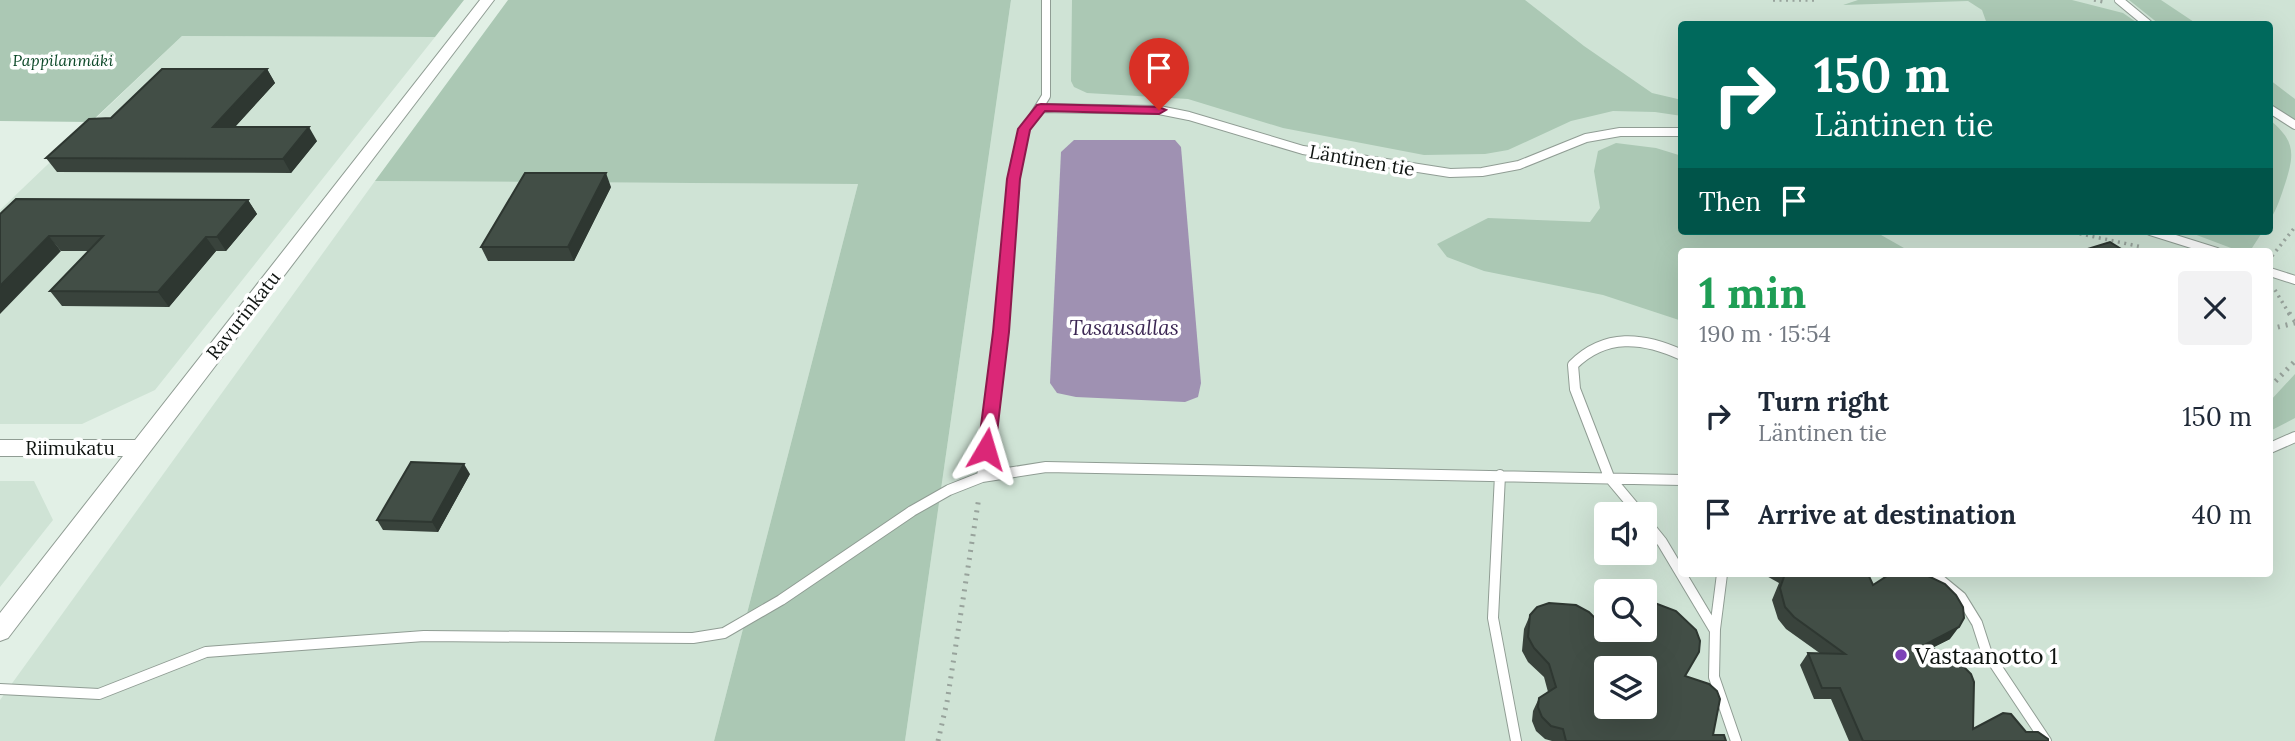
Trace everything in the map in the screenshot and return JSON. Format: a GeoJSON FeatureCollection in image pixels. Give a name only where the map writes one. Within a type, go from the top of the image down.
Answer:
{"type":"FeatureCollection","features":[{"type":"Feature","properties":{"kind":"street","name":"Ravurinkatu"},"geometry":{"type":"LineString","coordinates":[[0,631],[486,0]]}},
{"type":"Feature","properties":{"kind":"street","name":"Riimukatu"},"geometry":{"type":"LineString","coordinates":[[0,448],[141,448]]}},
{"type":"Feature","properties":{"kind":"lane"},"geometry":{"type":"LineString","coordinates":[[982,477],[1001,332],[1013,179],[1024,129],[1041,108],[1046,96],[1046,0]]}},
{"type":"Feature","properties":{"kind":"lane"},"geometry":{"type":"LineString","coordinates":[[2119,0],[2144,21]]}},
{"type":"Feature","properties":{"kind":"lane","name":"Läntinen tie"},"geometry":{"type":"LineString","coordinates":[[1041,108],[1159,110],[1189,116],[1303,150],[1450,173],[1482,172],[1519,165],[1586,138],[1653,130],[1678,132]]}},
{"type":"Feature","properties":{"kind":"lane"},"geometry":{"type":"LineString","coordinates":[[2273,111],[2295,125]]}},
{"type":"Feature","properties":{"kind":"lane"},"geometry":{"type":"LineString","coordinates":[[2163,235],[2204,248]]}},
{"type":"Feature","properties":{"kind":"lane"},"geometry":{"type":"LineString","coordinates":[[2273,273],[2295,281]]}},
{"type":"Feature","properties":{"kind":"lane"},"geometry":{"type":"LineString","coordinates":[[1630,502],[1609,477],[1575,389],[1573,365],[1583,352],[1598,343],[1643,340],[1678,353]]}},
{"type":"Feature","properties":{"kind":"lane"},"geometry":{"type":"LineString","coordinates":[[2273,447],[2295,437]]}},
{"type":"Feature","properties":{"kind":"lane"},"geometry":{"type":"LineString","coordinates":[[0,689],[99,694],[206,652],[424,636],[693,638],[724,633],[781,600],[912,511],[949,490],[982,477],[1046,467],[1678,480]]}},
{"type":"Feature","properties":{"kind":"lane"},"geometry":{"type":"LineString","coordinates":[[1500,475],[1493,618],[1516,741]]}},
{"type":"Feature","properties":{"kind":"lane"},"geometry":{"type":"LineString","coordinates":[[1657,536],[1678,568]]}},
{"type":"Feature","properties":{"kind":"lane"},"geometry":{"type":"LineString","coordinates":[[1683,577],[1715,629]]}},
{"type":"Feature","properties":{"kind":"lane"},"geometry":{"type":"LineString","coordinates":[[1722,577],[1715,629],[1714,677],[1736,741]]}},
{"type":"Feature","properties":{"kind":"lane"},"geometry":{"type":"LineString","coordinates":[[1937,577],[1961,597],[1977,623],[1992,661],[2046,741]]}},
{"type":"Feature","properties":{"kind":"path"},"geometry":{"type":"LineString","coordinates":[[1773,0],[1818,0]]}},
{"type":"Feature","properties":{"kind":"path"},"geometry":{"type":"LineString","coordinates":[[2273,253],[2295,227]]}},
{"type":"Feature","properties":{"kind":"path"},"geometry":{"type":"LineString","coordinates":[[2086,235],[2147,248]]}},
{"type":"Feature","properties":{"kind":"path"},"geometry":{"type":"LineString","coordinates":[[2273,328],[2295,322],[2282,305],[2274,286]]}},
{"type":"Feature","properties":{"kind":"path"},"geometry":{"type":"LineString","coordinates":[[2273,384],[2295,361]]}},
{"type":"Feature","properties":{"kind":"path"},"geometry":{"type":"LineString","coordinates":[[938,741],[947,702],[982,477]]}},
{"type":"Feature","properties":{"kind":"shaded area"},"geometry":{"type":"Polygon","coordinates":[[[1011,0],[2295,0],[2295,741],[905,741],[1011,0]]]}},
{"type":"Feature","properties":{"kind":"shaded area"},"geometry":{"type":"Polygon","coordinates":[[[182,36],[435,37],[155,390],[82,424],[0,424],[0,210],[182,36]]]}},
{"type":"Feature","properties":{"kind":"shaded area"},"geometry":{"type":"Polygon","coordinates":[[[375,181],[858,184],[714,741],[0,741],[0,700],[375,181]]]}},
{"type":"Feature","properties":{"kind":"shaded area"},"geometry":{"type":"Polygon","coordinates":[[[0,481],[34,481],[53,520],[0,587],[0,481]]]}},
{"type":"Feature","properties":{"kind":"green space","name":"Pappilanmäki"},"geometry":{"type":"Polygon","coordinates":[[[0,0],[464,0],[435,37],[182,36],[91,122],[0,121],[0,0]]]}},
{"type":"Feature","properties":{"kind":"green space"},"geometry":{"type":"Polygon","coordinates":[[[508,0],[1011,0],[905,741],[714,741],[858,184],[375,181],[508,0]]]}},
{"type":"Feature","properties":{"kind":"green space"},"geometry":{"type":"Polygon","coordinates":[[[1072,0],[1525,0],[1584,46],[1652,93],[1678,99],[1678,115],[1613,111],[1571,121],[1508,150],[1485,154],[1424,155],[1283,128],[1188,99],[1087,93],[1074,87],[1071,81],[1072,0]]]}},
{"type":"Feature","properties":{"kind":"green space"},"geometry":{"type":"Polygon","coordinates":[[[1858,0],[2072,0],[2123,13],[2135,21],[1986,21],[1982,10],[1968,1],[1843,5],[1858,0]]]}},
{"type":"Feature","properties":{"kind":"green space"},"geometry":{"type":"Polygon","coordinates":[[[2129,0],[2161,0],[2192,21],[2155,21],[2129,0]]]}},
{"type":"Feature","properties":{"kind":"green space"},"geometry":{"type":"Polygon","coordinates":[[[2273,82],[2295,99],[2295,120],[2273,106],[2273,82]]]}},
{"type":"Feature","properties":{"kind":"green space"},"geometry":{"type":"Polygon","coordinates":[[[2273,123],[2284,134],[2291,148],[2290,164],[2273,214],[2273,123]]]}},
{"type":"Feature","properties":{"kind":"green space"},"geometry":{"type":"Polygon","coordinates":[[[1616,143],[1656,148],[1678,155],[1678,235],[1881,235],[1904,248],[1678,248],[1678,320],[1603,295],[1484,271],[1447,257],[1437,244],[1488,218],[1590,222],[1600,208],[1594,171],[1598,151],[1616,143]]]}},
{"type":"Feature","properties":{"kind":"green space"},"geometry":{"type":"Polygon","coordinates":[[[2197,235],[2260,235],[2252,248],[2231,248],[2197,235]]]}},
{"type":"Feature","properties":{"kind":"green space"},"geometry":{"type":"Polygon","coordinates":[[[2295,374],[2295,418],[2273,429],[2273,398],[2295,374]]]}},
{"type":"Feature","properties":{"kind":"water","name":"Tasausallas"},"geometry":{"type":"Polygon","coordinates":[[[1074,140],[1175,140],[1181,147],[1201,383],[1198,397],[1185,402],[1076,397],[1057,393],[1050,383],[1061,152],[1074,140]]]}},
{"type":"Feature","properties":{"kind":"building"},"geometry":{"type":"Polygon","coordinates":[[[162,69],[267,69],[213,127],[309,127],[283,159],[46,158],[89,119],[111,118],[162,69]]]}},
{"type":"Feature","properties":{"kind":"building"},"geometry":{"type":"Polygon","coordinates":[[[525,173],[606,173],[568,247],[481,247],[525,173]]]}},
{"type":"Feature","properties":{"kind":"building"},"geometry":{"type":"Polygon","coordinates":[[[16,199],[248,200],[217,237],[206,237],[158,292],[50,291],[103,236],[49,236],[0,286],[0,214],[16,199]]]}},
{"type":"Feature","properties":{"kind":"building"},"geometry":{"type":"Polygon","coordinates":[[[2110,242],[2120,248],[2091,248],[2110,242]]]}},
{"type":"Feature","properties":{"kind":"building"},"geometry":{"type":"Polygon","coordinates":[[[411,462],[464,464],[432,522],[377,520],[411,462]]]}},
{"type":"Feature","properties":{"kind":"building"},"geometry":{"type":"Polygon","coordinates":[[[1784,577],[1869,577],[1873,585],[1885,577],[1930,577],[1945,584],[1963,607],[1964,618],[1959,627],[1926,644],[1971,674],[1974,682],[1973,729],[2003,713],[2011,714],[2026,732],[2038,732],[2048,741],[1863,741],[1840,688],[1822,688],[1808,653],[1845,654],[1794,617],[1785,607],[1780,588],[1784,577]]]}},
{"type":"Feature","properties":{"kind":"building"},"geometry":{"type":"Polygon","coordinates":[[[1549,603],[1576,605],[1594,617],[1594,642],[1657,642],[1657,604],[1676,611],[1696,630],[1700,641],[1699,652],[1685,676],[1709,684],[1717,691],[1720,699],[1713,735],[1724,735],[1726,741],[1566,741],[1563,729],[1551,726],[1542,717],[1538,707],[1539,698],[1556,687],[1549,664],[1528,637],[1530,615],[1537,607],[1549,603]]]}},
{"type":"Feature","properties":{"kind":"place","name":"Vastaanotto 1"},"geometry":{"type":"Point","coordinates":[1901,655]}},
{"type":"Feature","properties":{"kind":"route"},"geometry":{"type":"LineString","coordinates":[[986,449],[1001,332],[1013,179],[1024,129],[1041,108],[1159,110]]}}]}
